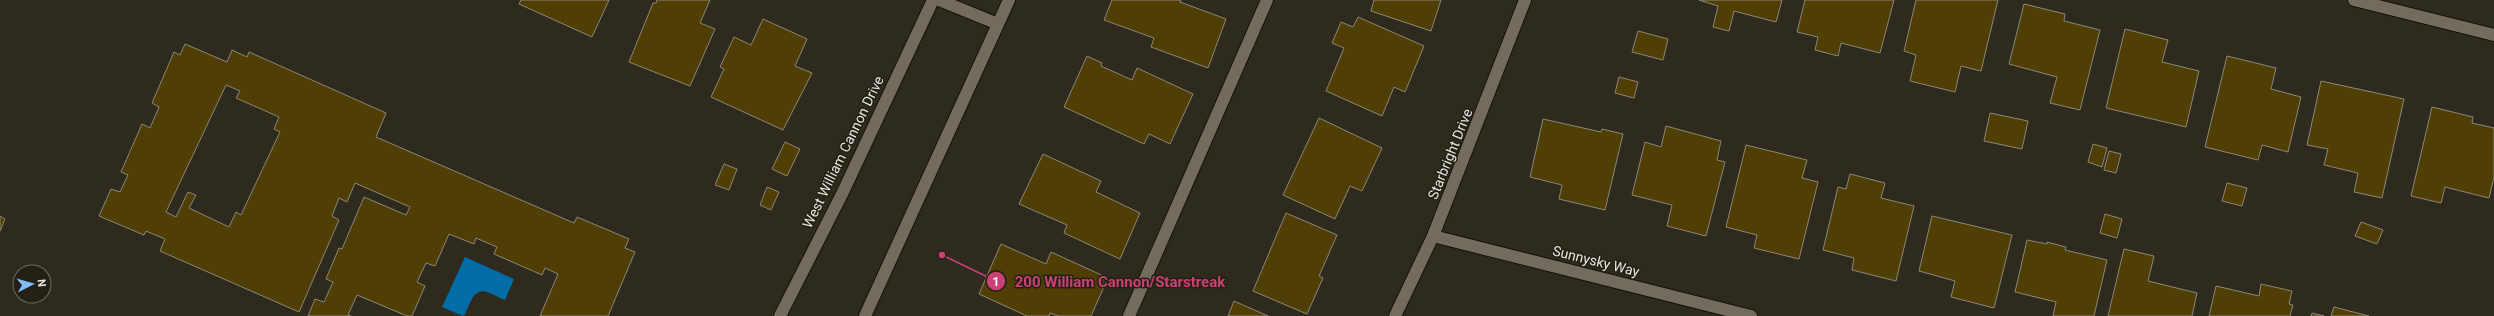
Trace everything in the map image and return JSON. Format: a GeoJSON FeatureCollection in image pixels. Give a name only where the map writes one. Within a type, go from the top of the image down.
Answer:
{"type":"FeatureCollection","features":[{"type":"Feature","properties":{"kind":"street","name":"West William Cannon Drive"},"geometry":{"type":"LineString","coordinates":[[780,316],[843,192],[933,0]]}},
{"type":"Feature","properties":{"kind":"street"},"geometry":{"type":"LineString","coordinates":[[939,0],[998,24]]}},
{"type":"Feature","properties":{"kind":"street"},"geometry":{"type":"LineString","coordinates":[[865,316],[1009,0]]}},
{"type":"Feature","properties":{"kind":"street"},"geometry":{"type":"LineString","coordinates":[[1129,316],[1267,0]]}},
{"type":"Feature","properties":{"kind":"street","name":"Starbright Drive"},"geometry":{"type":"LineString","coordinates":[[1395,316],[1433,236],[1525,0]]}},
{"type":"Feature","properties":{"kind":"street"},"geometry":{"type":"LineString","coordinates":[[2354,0],[2494,35]]}},
{"type":"Feature","properties":{"kind":"street","name":"Sunnysky Way"},"geometry":{"type":"LineString","coordinates":[[1433,236],[1751,316]]}},
{"type":"Feature","properties":{"kind":"water"},"geometry":{"type":"Polygon","coordinates":[[[465,257],[514,279],[505,300],[488,292],[480,292],[472,298],[466,313],[463,316],[442,307],[465,257]]]}},
{"type":"Feature","properties":{"kind":"building"},"geometry":{"type":"Polygon","coordinates":[[[521,0],[609,0],[592,37],[519,4],[521,0]]]}},
{"type":"Feature","properties":{"kind":"building"},"geometry":{"type":"Polygon","coordinates":[[[657,0],[710,0],[700,23],[715,29],[690,86],[629,62],[653,3],[656,3],[657,0]]]}},
{"type":"Feature","properties":{"kind":"building"},"geometry":{"type":"Polygon","coordinates":[[[1112,0],[1181,0],[1180,2],[1226,19],[1208,68],[1151,47],[1154,38],[1104,20],[1112,0]]]}},
{"type":"Feature","properties":{"kind":"building"},"geometry":{"type":"Polygon","coordinates":[[[1374,0],[1441,0],[1431,31],[1371,11],[1374,0]]]}},
{"type":"Feature","properties":{"kind":"building"},"geometry":{"type":"Polygon","coordinates":[[[1699,0],[1782,0],[1776,22],[1734,11],[1729,31],[1713,27],[1718,6],[1699,0]]]}},
{"type":"Feature","properties":{"kind":"building"},"geometry":{"type":"Polygon","coordinates":[[[1805,0],[1894,0],[1880,53],[1841,43],[1838,56],[1815,50],[1818,37],[1797,32],[1805,0]]]}},
{"type":"Feature","properties":{"kind":"building"},"geometry":{"type":"Polygon","coordinates":[[[1916,0],[1998,0],[1981,71],[1961,66],[1955,92],[1910,81],[1916,55],[1904,51],[1916,0]]]}},
{"type":"Feature","properties":{"kind":"building"},"geometry":{"type":"Polygon","coordinates":[[[2024,4],[2065,14],[2064,21],[2100,30],[2080,110],[2050,103],[2057,77],[2009,64],[2024,4]]]}},
{"type":"Feature","properties":{"kind":"building"},"geometry":{"type":"Polygon","coordinates":[[[1358,17],[1424,46],[1405,92],[1394,87],[1382,116],[1326,91],[1344,48],[1332,43],[1341,22],[1353,27],[1358,17]]]}},
{"type":"Feature","properties":{"kind":"building"},"geometry":{"type":"Polygon","coordinates":[[[763,19],[807,39],[795,66],[812,73],[783,130],[711,97],[724,69],[720,67],[734,37],[751,45],[763,19]]]}},
{"type":"Feature","properties":{"kind":"building"},"geometry":{"type":"Polygon","coordinates":[[[2125,29],[2168,40],[2162,62],[2199,71],[2186,127],[2106,108],[2125,29]]]}},
{"type":"Feature","properties":{"kind":"building"},"geometry":{"type":"Polygon","coordinates":[[[1638,31],[1668,39],[1663,60],[1632,52],[1638,31]]]}},
{"type":"Feature","properties":{"kind":"building"},"geometry":{"type":"Polygon","coordinates":[[[185,44],[227,62],[232,50],[247,57],[249,52],[386,113],[376,137],[574,223],[577,217],[629,239],[625,248],[635,252],[608,316],[540,316],[558,274],[545,268],[542,275],[494,254],[497,247],[476,238],[474,244],[449,234],[435,266],[426,263],[417,282],[425,286],[412,316],[407,316],[357,295],[348,315],[351,316],[308,316],[315,299],[324,302],[333,282],[326,279],[339,248],[342,249],[364,197],[406,215],[410,207],[355,183],[347,202],[339,198],[332,216],[339,220],[299,312],[160,251],[165,239],[146,231],[144,235],[99,216],[111,189],[120,192],[128,175],[121,172],[142,124],[150,128],[159,107],[152,103],[174,52],[180,55],[185,44]],[[226,85],[166,212],[176,217],[188,192],[196,195],[189,208],[229,227],[236,212],[241,215],[280,132],[274,129],[279,117],[236,98],[240,91],[226,85]]]}},
{"type":"Feature","properties":{"kind":"building"},"geometry":{"type":"Polygon","coordinates":[[[1087,56],[1102,63],[1101,66],[1132,80],[1137,68],[1193,94],[1170,144],[1149,134],[1144,144],[1064,107],[1087,56]]]}},
{"type":"Feature","properties":{"kind":"building"},"geometry":{"type":"Polygon","coordinates":[[[2227,56],[2276,68],[2271,89],[2301,97],[2288,152],[2262,145],[2258,160],[2205,147],[2227,56]]]}},
{"type":"Feature","properties":{"kind":"building"},"geometry":{"type":"Polygon","coordinates":[[[1619,77],[1638,82],[1634,98],[1615,93],[1619,77]]]}},
{"type":"Feature","properties":{"kind":"building"},"geometry":{"type":"Polygon","coordinates":[[[2321,81],[2404,99],[2382,198],[2354,192],[2358,173],[2324,165],[2328,149],[2307,145],[2321,81]]]}},
{"type":"Feature","properties":{"kind":"building"},"geometry":{"type":"Polygon","coordinates":[[[2432,107],[2473,117],[2472,123],[2494,128],[2494,177],[2489,198],[2445,187],[2441,203],[2411,196],[2432,107]]]}},
{"type":"Feature","properties":{"kind":"building"},"geometry":{"type":"Polygon","coordinates":[[[1990,113],[2028,121],[2022,149],[1984,141],[1990,113]]]}},
{"type":"Feature","properties":{"kind":"building"},"geometry":{"type":"Polygon","coordinates":[[[1319,118],[1382,148],[1362,191],[1350,186],[1335,219],[1283,195],[1319,118]]]}},
{"type":"Feature","properties":{"kind":"building"},"geometry":{"type":"Polygon","coordinates":[[[1543,119],[1601,132],[1602,129],[1623,134],[1605,210],[1559,199],[1562,185],[1530,177],[1543,119]]]}},
{"type":"Feature","properties":{"kind":"building"},"geometry":{"type":"Polygon","coordinates":[[[1666,126],[1721,141],[1717,160],[1725,162],[1706,236],[1667,226],[1672,205],[1632,195],[1645,142],[1661,147],[1666,126]]]}},
{"type":"Feature","properties":{"kind":"building"},"geometry":{"type":"Polygon","coordinates":[[[785,142],[800,149],[787,176],[772,169],[785,142]]]}},
{"type":"Feature","properties":{"kind":"building"},"geometry":{"type":"Polygon","coordinates":[[[2093,144],[2107,148],[2102,167],[2088,162],[2093,144]]]}},
{"type":"Feature","properties":{"kind":"building"},"geometry":{"type":"Polygon","coordinates":[[[1746,145],[1807,160],[1802,178],[1818,182],[1799,259],[1754,248],[1757,235],[1726,227],[1746,145]]]}},
{"type":"Feature","properties":{"kind":"building"},"geometry":{"type":"Polygon","coordinates":[[[2109,151],[2121,154],[2116,173],[2104,170],[2109,151]]]}},
{"type":"Feature","properties":{"kind":"building"},"geometry":{"type":"Polygon","coordinates":[[[1043,154],[1101,181],[1096,192],[1140,213],[1120,259],[1064,233],[1067,225],[1019,204],[1043,154]]]}},
{"type":"Feature","properties":{"kind":"building"},"geometry":{"type":"Polygon","coordinates":[[[724,164],[737,169],[729,190],[715,185],[724,164]]]}},
{"type":"Feature","properties":{"kind":"building"},"geometry":{"type":"Polygon","coordinates":[[[1850,174],[1885,183],[1881,198],[1914,206],[1896,281],[1852,270],[1854,258],[1823,250],[1838,187],[1846,189],[1850,174]]]}},
{"type":"Feature","properties":{"kind":"building"},"geometry":{"type":"Polygon","coordinates":[[[2227,183],[2247,188],[2242,206],[2222,201],[2227,183]]]}},
{"type":"Feature","properties":{"kind":"building"},"geometry":{"type":"Polygon","coordinates":[[[767,187],[779,192],[771,210],[760,205],[767,187]]]}},
{"type":"Feature","properties":{"kind":"building"},"geometry":{"type":"Polygon","coordinates":[[[1286,213],[1337,235],[1319,276],[1323,278],[1307,314],[1253,291],[1286,213]]]}},
{"type":"Feature","properties":{"kind":"building"},"geometry":{"type":"Polygon","coordinates":[[[2105,214],[2122,219],[2117,238],[2100,233],[2105,214]]]}},
{"type":"Feature","properties":{"kind":"building"},"geometry":{"type":"Polygon","coordinates":[[[0,216],[5,219],[0,231],[0,216]]]}},
{"type":"Feature","properties":{"kind":"building"},"geometry":{"type":"Polygon","coordinates":[[[1932,216],[2012,235],[1994,308],[1951,297],[1955,281],[1919,271],[1932,216]]]}},
{"type":"Feature","properties":{"kind":"building"},"geometry":{"type":"Polygon","coordinates":[[[2361,222],[2383,230],[2377,244],[2355,236],[2361,222]]]}},
{"type":"Feature","properties":{"kind":"building"},"geometry":{"type":"Polygon","coordinates":[[[2027,240],[2047,244],[2047,242],[2066,247],[2065,250],[2107,260],[2094,316],[2053,316],[2056,302],[2015,292],[2027,240]]]}},
{"type":"Feature","properties":{"kind":"building"},"geometry":{"type":"Polygon","coordinates":[[[1001,244],[1046,264],[1051,252],[1108,278],[1091,316],[1058,316],[1050,313],[1049,316],[1027,316],[979,294],[1001,244]]]}},
{"type":"Feature","properties":{"kind":"building"},"geometry":{"type":"Polygon","coordinates":[[[2124,249],[2154,256],[2148,281],[2197,293],[2192,316],[2108,316],[2124,249]]]}},
{"type":"Feature","properties":{"kind":"building"},"geometry":{"type":"Polygon","coordinates":[[[2261,284],[2292,291],[2289,304],[2293,305],[2290,316],[2209,316],[2216,286],[2259,296],[2261,284]]]}},
{"type":"Feature","properties":{"kind":"building"},"geometry":{"type":"Polygon","coordinates":[[[1234,301],[1268,316],[1228,316],[1234,301]]]}},
{"type":"Feature","properties":{"kind":"building"},"geometry":{"type":"Polygon","coordinates":[[[2334,307],[2369,316],[2331,316],[2334,307]]]}},
{"type":"Feature","properties":{"kind":"building"},"geometry":{"type":"Polygon","coordinates":[[[2312,313],[2324,316],[2311,316],[2312,313]]]}},
{"type":"Feature","properties":{"kind":"place","name":"200 William Cannon/Starstreak"},"geometry":{"type":"Point","coordinates":[942,255]}}]}
